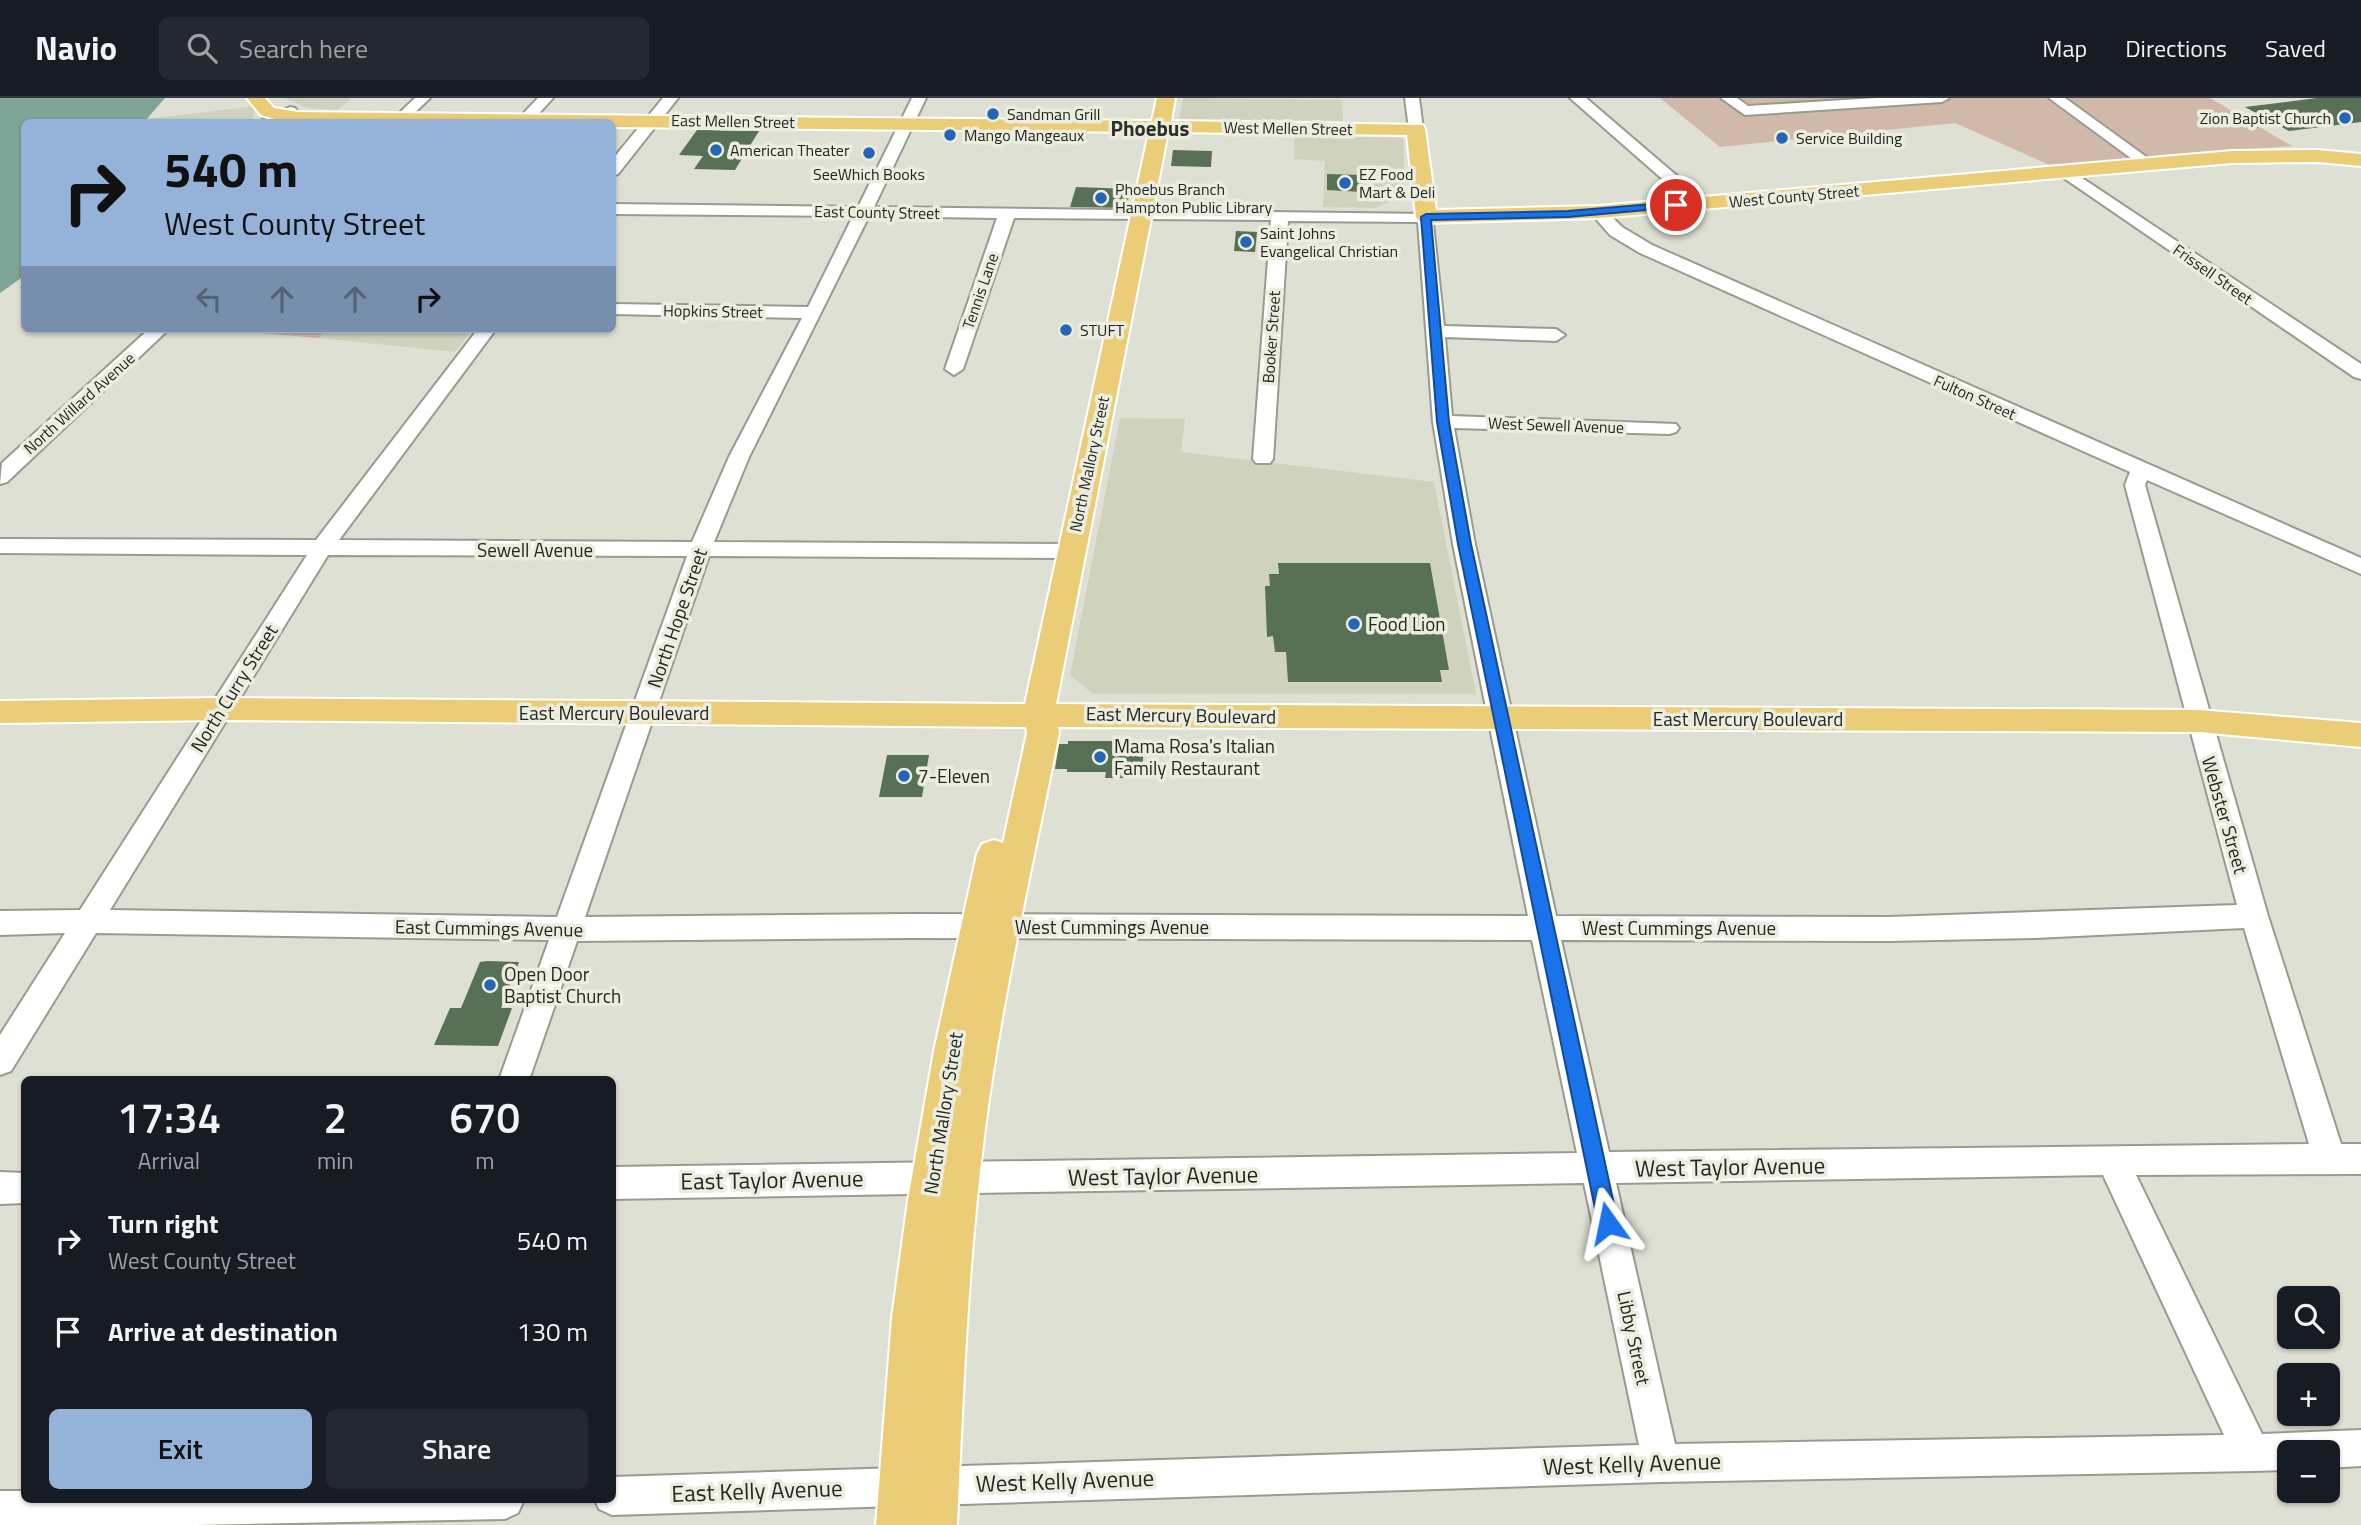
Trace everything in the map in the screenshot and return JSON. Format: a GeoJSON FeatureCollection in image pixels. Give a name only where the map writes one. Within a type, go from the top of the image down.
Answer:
{"type":"FeatureCollection","features":[{"type":"Feature","properties":{"kind":"main road"},"geometry":{"type":"LineString","coordinates":[[256,98],[262,108],[285,116]]}},
{"type":"Feature","properties":{"kind":"main road"},"geometry":{"type":"LineString","coordinates":[[271,98],[285,116]]}},
{"type":"Feature","properties":{"kind":"main road","name":"North Mallory Street"},"geometry":{"type":"LineString","coordinates":[[900,1525],[919,1486],[948,1263],[946,1178],[983,1023],[990,927],[1021,732],[1039,714],[1070,551],[1166,98]]}},
{"type":"Feature","properties":{"kind":"main road","name":"East Mellen Street"},"geometry":{"type":"LineString","coordinates":[[285,116],[371,119]]}},
{"type":"Feature","properties":{"kind":"main road","name":"East Mellen Street"},"geometry":{"type":"LineString","coordinates":[[616,120],[1159,126]]}},
{"type":"Feature","properties":{"kind":"main road","name":"West Mellen Street"},"geometry":{"type":"LineString","coordinates":[[1159,126],[1416,129]]}},
{"type":"Feature","properties":{"kind":"main road","name":"Libby Street"},"geometry":{"type":"LineString","coordinates":[[1416,129],[1426,217]]}},
{"type":"Feature","properties":{"kind":"main road"},"geometry":{"type":"LineString","coordinates":[[2232,156],[2361,144]]}},
{"type":"Feature","properties":{"kind":"main road","name":"West County Street"},"geometry":{"type":"LineString","coordinates":[[1426,217],[1598,212],[2067,173],[2232,156],[2318,156],[2361,160]]}},
{"type":"Feature","properties":{"kind":"main road","name":"East Mercury Boulevard"},"geometry":{"type":"LineString","coordinates":[[0,712],[221,709],[644,714],[2199,721],[2361,735]]}},
{"type":"Feature","properties":{"kind":"main road","name":"North Mallory Street"},"geometry":{"type":"LineString","coordinates":[[919,1486],[933,1525]]}},
{"type":"Feature","properties":{"kind":"street"},"geometry":{"type":"LineString","coordinates":[[401,119],[423,98]]}},
{"type":"Feature","properties":{"kind":"street"},"geometry":{"type":"LineString","coordinates":[[526,119],[546,98]]}},
{"type":"Feature","properties":{"kind":"street"},"geometry":{"type":"LineString","coordinates":[[616,167],[671,98]]}},
{"type":"Feature","properties":{"kind":"street","name":"North Hope Street"},"geometry":{"type":"LineString","coordinates":[[515,1076],[700,550],[738,457],[814,313],[919,98]]}},
{"type":"Feature","properties":{"kind":"street","name":"Libby Street"},"geometry":{"type":"LineString","coordinates":[[1412,98],[1416,129]]}},
{"type":"Feature","properties":{"kind":"street"},"geometry":{"type":"LineString","coordinates":[[1577,98],[1699,203]]}},
{"type":"Feature","properties":{"kind":"street"},"geometry":{"type":"LineString","coordinates":[[1728,98],[1745,111],[1942,98]]}},
{"type":"Feature","properties":{"kind":"street"},"geometry":{"type":"LineString","coordinates":[[2056,98],[2148,164]]}},
{"type":"Feature","properties":{"kind":"street","name":"Frissell Street"},"geometry":{"type":"LineString","coordinates":[[2067,173],[2361,373]]}},
{"type":"Feature","properties":{"kind":"street","name":"East County Street"},"geometry":{"type":"LineString","coordinates":[[616,209],[1142,215]]}},
{"type":"Feature","properties":{"kind":"street","name":"Fulton Street"},"geometry":{"type":"LineString","coordinates":[[1598,212],[1616,231],[1646,249],[2361,567]]}},
{"type":"Feature","properties":{"kind":"street","name":"Tennis Lane"},"geometry":{"type":"LineString","coordinates":[[954,369],[1007,214]]}},
{"type":"Feature","properties":{"kind":"street","name":"West County Street"},"geometry":{"type":"LineString","coordinates":[[1142,215],[1426,217]]}},
{"type":"Feature","properties":{"kind":"street","name":"Booker Street"},"geometry":{"type":"LineString","coordinates":[[1263,459],[1280,216]]}},
{"type":"Feature","properties":{"kind":"street","name":"Libby Street"},"geometry":{"type":"LineString","coordinates":[[1426,217],[1443,422],[1544,928],[1661,1463]]}},
{"type":"Feature","properties":{"kind":"street","name":"Hopkins Street"},"geometry":{"type":"LineString","coordinates":[[616,309],[814,313]]}},
{"type":"Feature","properties":{"kind":"street"},"geometry":{"type":"LineString","coordinates":[[1434,331],[1556,335]]}},
{"type":"Feature","properties":{"kind":"street","name":"North Willard Avenue"},"geometry":{"type":"LineString","coordinates":[[0,478],[156,333]]}},
{"type":"Feature","properties":{"kind":"street","name":"North Curry Street"},"geometry":{"type":"LineString","coordinates":[[0,1060],[321,549],[484,333]]}},
{"type":"Feature","properties":{"kind":"street","name":"West Sewell Avenue"},"geometry":{"type":"LineString","coordinates":[[1443,422],[1669,428]]}},
{"type":"Feature","properties":{"kind":"street","name":"Webster Street"},"geometry":{"type":"LineString","coordinates":[[2141,470],[2135,485],[2254,916],[2345,1159]]}},
{"type":"Feature","properties":{"kind":"street","name":"Sewell Avenue"},"geometry":{"type":"LineString","coordinates":[[0,546],[1070,551]]}},
{"type":"Feature","properties":{"kind":"street","name":"West Cummings Avenue"},"geometry":{"type":"LineString","coordinates":[[990,927],[1902,929],[2254,916]]}},
{"type":"Feature","properties":{"kind":"street","name":"East Cummings Avenue"},"geometry":{"type":"LineString","coordinates":[[0,923],[567,929],[990,927]]}},
{"type":"Feature","properties":{"kind":"street","name":"West Taylor Avenue"},"geometry":{"type":"LineString","coordinates":[[946,1178],[2112,1160],[2345,1159]]}},
{"type":"Feature","properties":{"kind":"street"},"geometry":{"type":"LineString","coordinates":[[2112,1160],[2252,1453]]}},
{"type":"Feature","properties":{"kind":"street","name":"East Taylor Avenue"},"geometry":{"type":"LineString","coordinates":[[616,1182],[946,1178]]}},
{"type":"Feature","properties":{"kind":"street"},"geometry":{"type":"LineString","coordinates":[[0,1188],[21,1188]]}},
{"type":"Feature","properties":{"kind":"street","name":"West Kelly Avenue"},"geometry":{"type":"LineString","coordinates":[[919,1486],[1661,1463],[2252,1453],[2361,1448]]}},
{"type":"Feature","properties":{"kind":"street","name":"East Kelly Avenue"},"geometry":{"type":"LineString","coordinates":[[616,1496],[919,1486]]}},
{"type":"Feature","properties":{"kind":"street"},"geometry":{"type":"LineString","coordinates":[[0,1510],[370,1510],[464,1503]]}},
{"type":"Feature","properties":{"kind":"shaded area"},"geometry":{"type":"Polygon","coordinates":[[[284,98],[351,98],[337,110],[308,108],[284,98]]]}},
{"type":"Feature","properties":{"kind":"shaded area"},"geometry":{"type":"Polygon","coordinates":[[[1183,98],[1342,100],[1343,121],[1182,119],[1179,118],[1183,98]]]}},
{"type":"Feature","properties":{"kind":"shaded area"},"geometry":{"type":"Polygon","coordinates":[[[1660,98],[2210,98],[2292,146],[2052,166],[1955,123],[1720,147],[1660,98]]]}},
{"type":"Feature","properties":{"kind":"shaded area"},"geometry":{"type":"Polygon","coordinates":[[[256,106],[253,119],[148,119],[256,106]]]}},
{"type":"Feature","properties":{"kind":"shaded area"},"geometry":{"type":"Polygon","coordinates":[[[1295,135],[1403,138],[1405,194],[1376,208],[1323,207],[1325,161],[1294,159],[1295,135]]]}},
{"type":"Feature","properties":{"kind":"shaded area"},"geometry":{"type":"Polygon","coordinates":[[[260,333],[324,333],[319,338],[260,333]]]}},
{"type":"Feature","properties":{"kind":"shaded area"},"geometry":{"type":"Polygon","coordinates":[[[324,333],[470,333],[455,352],[319,338],[324,333]]]}},
{"type":"Feature","properties":{"kind":"shaded area"},"geometry":{"type":"Polygon","coordinates":[[[1120,418],[1185,419],[1181,452],[1434,482],[1476,694],[1093,694],[1070,675],[1120,418]]]}},
{"type":"Feature","properties":{"kind":"water"},"geometry":{"type":"Polygon","coordinates":[[[0,98],[165,98],[147,119],[21,119],[21,278],[0,293],[0,98]]]}},
{"type":"Feature","properties":{"kind":"building","name":"Zion Baptist Church"},"geometry":{"type":"Polygon","coordinates":[[[2317,98],[2361,98],[2361,122],[2289,131],[2245,107],[2317,98]]]}},
{"type":"Feature","properties":{"kind":"building","name":"American Theater"},"geometry":{"type":"Polygon","coordinates":[[[697,130],[759,131],[735,170],[694,169],[703,156],[679,155],[697,130]]]}},
{"type":"Feature","properties":{"kind":"building"},"geometry":{"type":"Polygon","coordinates":[[[1173,150],[1212,151],[1211,167],[1171,166],[1173,150]]]}},
{"type":"Feature","properties":{"kind":"building","name":"EZ Food Mart & Deli"},"geometry":{"type":"Polygon","coordinates":[[[1327,174],[1363,175],[1363,192],[1327,190],[1327,174]]]}},
{"type":"Feature","properties":{"kind":"building","name":"Phoebus Branch Hampton Public Library"},"geometry":{"type":"Polygon","coordinates":[[[1076,187],[1131,189],[1126,208],[1070,207],[1076,187]]]}},
{"type":"Feature","properties":{"kind":"building","name":"Saint Johns Evangelical Christian"},"geometry":{"type":"Polygon","coordinates":[[[1236,231],[1257,232],[1255,252],[1234,251],[1236,231]]]}},
{"type":"Feature","properties":{"kind":"building","name":"Food Lion"},"geometry":{"type":"Polygon","coordinates":[[[1278,563],[1430,563],[1449,670],[1440,670],[1442,682],[1288,682],[1286,652],[1275,652],[1273,636],[1267,637],[1265,586],[1270,586],[1269,574],[1279,574],[1278,563]]]}},
{"type":"Feature","properties":{"kind":"building","name":"Mama Rosa's Italian Family Restaurant"},"geometry":{"type":"Polygon","coordinates":[[[1068,741],[1144,741],[1142,778],[1105,778],[1106,772],[1067,772],[1067,769],[1055,769],[1059,744],[1068,744],[1068,741]]]}},
{"type":"Feature","properties":{"kind":"building","name":"7-Eleven"},"geometry":{"type":"Polygon","coordinates":[[[887,755],[929,755],[922,797],[879,797],[887,755]]]}},
{"type":"Feature","properties":{"kind":"building","name":"Open Door Baptist Church"},"geometry":{"type":"Polygon","coordinates":[[[480,962],[519,962],[501,1008],[512,1008],[498,1046],[434,1045],[450,1008],[461,1008],[480,962]]]}},
{"type":"Feature","properties":{"kind":"place","name":"Sandman Grill"},"geometry":{"type":"Point","coordinates":[993,114]}},
{"type":"Feature","properties":{"kind":"place","name":"Zion Baptist Church"},"geometry":{"type":"Point","coordinates":[2345,118]}},
{"type":"Feature","properties":{"kind":"place","name":"Mango Mangeaux"},"geometry":{"type":"Point","coordinates":[950,135]}},
{"type":"Feature","properties":{"kind":"place","name":"Service Building"},"geometry":{"type":"Point","coordinates":[1782,138]}},
{"type":"Feature","properties":{"kind":"place","name":"American Theater"},"geometry":{"type":"Point","coordinates":[716,150]}},
{"type":"Feature","properties":{"kind":"place","name":"SeeWhich Books"},"geometry":{"type":"Point","coordinates":[869,153]}},
{"type":"Feature","properties":{"kind":"place","name":"EZ Food Mart & Deli"},"geometry":{"type":"Point","coordinates":[1345,183]}},
{"type":"Feature","properties":{"kind":"place","name":"Phoebus Branch Hampton Public Library"},"geometry":{"type":"Point","coordinates":[1101,198]}},
{"type":"Feature","properties":{"kind":"place","name":"Saint Johns Evangelical Christian"},"geometry":{"type":"Point","coordinates":[1246,242]}},
{"type":"Feature","properties":{"kind":"place","name":"STUFT"},"geometry":{"type":"Point","coordinates":[1066,330]}},
{"type":"Feature","properties":{"kind":"place","name":"Food Lion"},"geometry":{"type":"Point","coordinates":[1354,624]}},
{"type":"Feature","properties":{"kind":"place","name":"Mama Rosa's Italian Family Restaurant"},"geometry":{"type":"Point","coordinates":[1100,757]}},
{"type":"Feature","properties":{"kind":"place","name":"7-Eleven"},"geometry":{"type":"Point","coordinates":[904,776]}},
{"type":"Feature","properties":{"kind":"place","name":"Open Door Baptist Church"},"geometry":{"type":"Point","coordinates":[490,985]}},
{"type":"Feature","properties":{"kind":"district","name":"Phoebus"},"geometry":{"type":"Point","coordinates":[1150,129]}},
{"type":"Feature","properties":{"kind":"route"},"geometry":{"type":"LineString","coordinates":[[1608,1223],[1464,544],[1443,422],[1426,217],[1568,214],[1676,205]]}}]}
